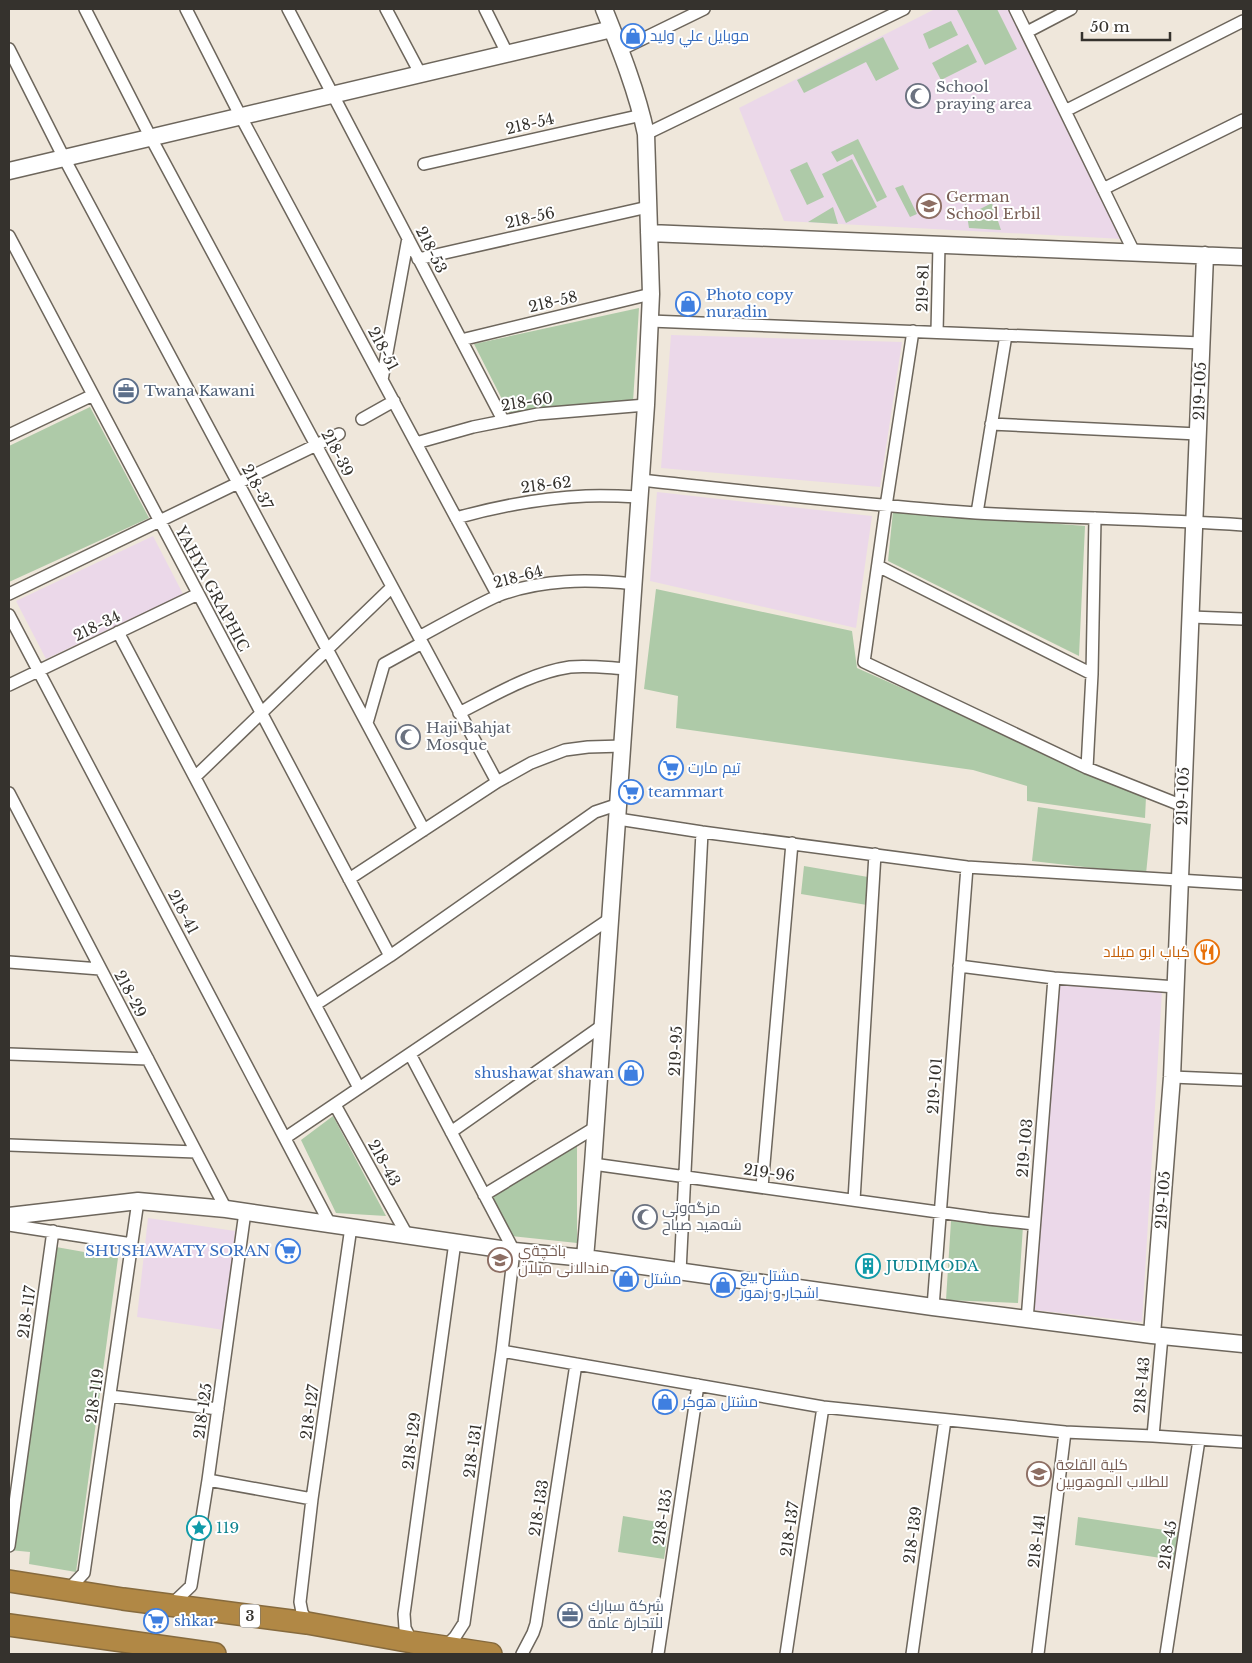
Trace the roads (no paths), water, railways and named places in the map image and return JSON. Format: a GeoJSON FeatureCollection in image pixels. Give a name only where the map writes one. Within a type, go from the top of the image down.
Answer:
{"type":"FeatureCollection","features":[{"type":"Feature","properties":{"kind":"highway","name":"3"},"geometry":{"type":"LineString","coordinates":[[12,1577],[123,1599],[307,1622],[444,1648],[491,1654]]}},
{"type":"Feature","properties":{"kind":"highway"},"geometry":{"type":"LineString","coordinates":[[9,1625],[124,1648],[214,1654]]}},
{"type":"Feature","properties":{"kind":"street","name":"218-39"},"geometry":{"type":"LineString","coordinates":[[85,9],[151,138],[497,782]]}},
{"type":"Feature","properties":{"kind":"street","name":"218-51"},"geometry":{"type":"LineString","coordinates":[[186,9],[241,116],[498,596]]}},
{"type":"Feature","properties":{"kind":"street","name":"218-53"},"geometry":{"type":"LineString","coordinates":[[288,9],[503,420]]}},
{"type":"Feature","properties":{"kind":"street"},"geometry":{"type":"LineString","coordinates":[[386,9],[421,75]]}},
{"type":"Feature","properties":{"kind":"street"},"geometry":{"type":"LineString","coordinates":[[484,9],[508,55]]}},
{"type":"Feature","properties":{"kind":"street"},"geometry":{"type":"LineString","coordinates":[[585,1258],[623,746],[646,405],[651,294],[646,134],[642,115],[604,9]]}},
{"type":"Feature","properties":{"kind":"street"},"geometry":{"type":"LineString","coordinates":[[620,50],[704,9]]}},
{"type":"Feature","properties":{"kind":"street"},"geometry":{"type":"LineString","coordinates":[[646,134],[904,9]]}},
{"type":"Feature","properties":{"kind":"street"},"geometry":{"type":"LineString","coordinates":[[1016,9],[1134,252]]}},
{"type":"Feature","properties":{"kind":"street"},"geometry":{"type":"LineString","coordinates":[[1027,32],[1072,9]]}},
{"type":"Feature","properties":{"kind":"street"},"geometry":{"type":"LineString","coordinates":[[1066,111],[1243,21]]}},
{"type":"Feature","properties":{"kind":"street"},"geometry":{"type":"LineString","coordinates":[[9,171],[612,30]]}},
{"type":"Feature","properties":{"kind":"street","name":"218-37"},"geometry":{"type":"LineString","coordinates":[[9,49],[64,158],[424,830]]}},
{"type":"Feature","properties":{"kind":"street","name":"218-54"},"geometry":{"type":"LineString","coordinates":[[424,164],[642,115]]}},
{"type":"Feature","properties":{"kind":"street"},"geometry":{"type":"LineString","coordinates":[[1103,189],[1243,120]]}},
{"type":"Feature","properties":{"kind":"street","name":"218-56"},"geometry":{"type":"LineString","coordinates":[[418,258],[648,207]]}},
{"type":"Feature","properties":{"kind":"street"},"geometry":{"type":"LineString","coordinates":[[649,233],[1243,257]]}},
{"type":"Feature","properties":{"kind":"street","name":"YAHYA GRAPHIC"},"geometry":{"type":"LineString","coordinates":[[9,236],[390,956]]}},
{"type":"Feature","properties":{"kind":"street"},"geometry":{"type":"LineString","coordinates":[[382,380],[408,238]]}},
{"type":"Feature","properties":{"kind":"street","name":"219-81"},"geometry":{"type":"LineString","coordinates":[[937,332],[939,245]]}},
{"type":"Feature","properties":{"kind":"street","name":"219-105"},"geometry":{"type":"LineString","coordinates":[[1157,1336],[1176,988],[1205,255]]}},
{"type":"Feature","properties":{"kind":"street","name":"218-58"},"geometry":{"type":"LineString","coordinates":[[461,340],[651,294]]}},
{"type":"Feature","properties":{"kind":"street"},"geometry":{"type":"LineString","coordinates":[[650,321],[1202,343]]}},
{"type":"Feature","properties":{"kind":"street"},"geometry":{"type":"LineString","coordinates":[[913,331],[864,662],[1087,768],[1183,806]]}},
{"type":"Feature","properties":{"kind":"street"},"geometry":{"type":"LineString","coordinates":[[977,513],[1006,335]]}},
{"type":"Feature","properties":{"kind":"street"},"geometry":{"type":"LineString","coordinates":[[9,421],[12,434],[93,395]]}},
{"type":"Feature","properties":{"kind":"street"},"geometry":{"type":"LineString","coordinates":[[362,418],[394,401]]}},
{"type":"Feature","properties":{"kind":"street","name":"218-60"},"geometry":{"type":"LineString","coordinates":[[416,443],[444,434],[503,420],[556,412],[646,405]]}},
{"type":"Feature","properties":{"kind":"street"},"geometry":{"type":"LineString","coordinates":[[991,424],[1198,434]]}},
{"type":"Feature","properties":{"kind":"street"},"geometry":{"type":"LineString","coordinates":[[9,594],[338,434]]}},
{"type":"Feature","properties":{"kind":"street"},"geometry":{"type":"LineString","coordinates":[[641,480],[886,506],[977,513],[1243,525]]}},
{"type":"Feature","properties":{"kind":"street","name":"218-62"},"geometry":{"type":"LineString","coordinates":[[456,518],[508,505],[562,498],[588,496],[640,497]]}},
{"type":"Feature","properties":{"kind":"street"},"geometry":{"type":"LineString","coordinates":[[1087,768],[1092,674],[1096,518]]}},
{"type":"Feature","properties":{"kind":"street"},"geometry":{"type":"LineString","coordinates":[[878,566],[1092,674]]}},
{"type":"Feature","properties":{"kind":"street","name":"218-64"},"geometry":{"type":"LineString","coordinates":[[367,723],[384,664],[421,640],[498,596],[524,588],[560,582],[606,581],[634,584]]}},
{"type":"Feature","properties":{"kind":"street"},"geometry":{"type":"LineString","coordinates":[[195,777],[392,587]]}},
{"type":"Feature","properties":{"kind":"street","name":"218-34"},"geometry":{"type":"LineString","coordinates":[[9,685],[198,594]]}},
{"type":"Feature","properties":{"kind":"street","name":"218-41"},"geometry":{"type":"LineString","coordinates":[[9,615],[330,1224]]}},
{"type":"Feature","properties":{"kind":"street"},"geometry":{"type":"LineString","coordinates":[[1191,617],[1243,619]]}},
{"type":"Feature","properties":{"kind":"street"},"geometry":{"type":"LineString","coordinates":[[118,632],[359,1088]]}},
{"type":"Feature","properties":{"kind":"street"},"geometry":{"type":"LineString","coordinates":[[459,712],[544,673],[585,666],[628,669]]}},
{"type":"Feature","properties":{"kind":"street"},"geometry":{"type":"LineString","coordinates":[[349,879],[497,782],[531,763],[565,750],[623,746]]}},
{"type":"Feature","properties":{"kind":"street","name":"218-29"},"geometry":{"type":"LineString","coordinates":[[9,792],[226,1209]]}},
{"type":"Feature","properties":{"kind":"street"},"geometry":{"type":"LineString","coordinates":[[315,1005],[390,956],[595,812],[618,811],[702,832],[966,866],[1243,884]]}},
{"type":"Feature","properties":{"kind":"street","name":"219-95"},"geometry":{"type":"LineString","coordinates":[[680,1272],[702,832]]}},
{"type":"Feature","properties":{"kind":"street"},"geometry":{"type":"LineString","coordinates":[[762,1188],[792,843]]}},
{"type":"Feature","properties":{"kind":"street"},"geometry":{"type":"LineString","coordinates":[[854,1200],[875,854]]}},
{"type":"Feature","properties":{"kind":"street","name":"219-101"},"geometry":{"type":"LineString","coordinates":[[933,1307],[966,866]]}},
{"type":"Feature","properties":{"kind":"street"},"geometry":{"type":"LineString","coordinates":[[285,1138],[611,918]]}},
{"type":"Feature","properties":{"kind":"street"},"geometry":{"type":"LineString","coordinates":[[9,962],[100,969]]}},
{"type":"Feature","properties":{"kind":"street"},"geometry":{"type":"LineString","coordinates":[[959,966],[1054,978],[1176,988]]}},
{"type":"Feature","properties":{"kind":"street","name":"219-103"},"geometry":{"type":"LineString","coordinates":[[1027,1320],[1054,978]]}},
{"type":"Feature","properties":{"kind":"street"},"geometry":{"type":"LineString","coordinates":[[451,1132],[603,1025]]}},
{"type":"Feature","properties":{"kind":"street"},"geometry":{"type":"LineString","coordinates":[[9,1054],[148,1059]]}},
{"type":"Feature","properties":{"kind":"street"},"geometry":{"type":"LineString","coordinates":[[410,1054],[514,1251]]}},
{"type":"Feature","properties":{"kind":"street"},"geometry":{"type":"LineString","coordinates":[[1172,1076],[1243,1080]]}},
{"type":"Feature","properties":{"kind":"street","name":"218-43"},"geometry":{"type":"LineString","coordinates":[[334,1105],[407,1235]]}},
{"type":"Feature","properties":{"kind":"street"},"geometry":{"type":"LineString","coordinates":[[484,1195],[596,1126]]}},
{"type":"Feature","properties":{"kind":"street"},"geometry":{"type":"LineString","coordinates":[[9,1145],[196,1152]]}},
{"type":"Feature","properties":{"kind":"street","name":"219-96"},"geometry":{"type":"LineString","coordinates":[[593,1164],[988,1220],[1034,1224]]}},
{"type":"Feature","properties":{"kind":"street"},"geometry":{"type":"LineString","coordinates":[[9,1216],[138,1201],[226,1209],[514,1251],[585,1258],[1027,1320],[1157,1336],[1243,1344]]}},
{"type":"Feature","properties":{"kind":"street","name":"218-119"},"geometry":{"type":"LineString","coordinates":[[69,1589],[84,1572],[138,1201]]}},
{"type":"Feature","properties":{"kind":"street","name":"218-125"},"geometry":{"type":"LineString","coordinates":[[170,1606],[190,1586],[208,1480],[245,1212]]}},
{"type":"Feature","properties":{"kind":"street"},"geometry":{"type":"LineString","coordinates":[[9,1224],[132,1244]]}},
{"type":"Feature","properties":{"kind":"street","name":"218-127"},"geometry":{"type":"LineString","coordinates":[[307,1622],[300,1602],[312,1499],[351,1227]]}},
{"type":"Feature","properties":{"kind":"street","name":"218-117"},"geometry":{"type":"LineString","coordinates":[[9,1546],[53,1231]]}},
{"type":"Feature","properties":{"kind":"street","name":"218-129"},"geometry":{"type":"LineString","coordinates":[[412,1642],[405,1628],[404,1614],[455,1242]]}},
{"type":"Feature","properties":{"kind":"street","name":"218-131"},"geometry":{"type":"LineString","coordinates":[[444,1648],[455,1637],[464,1623],[514,1251]]}},
{"type":"Feature","properties":{"kind":"street","name":"218-143"},"geometry":{"type":"LineString","coordinates":[[1153,1436],[1157,1336]]}},
{"type":"Feature","properties":{"kind":"street"},"geometry":{"type":"LineString","coordinates":[[502,1351],[823,1407],[1065,1432],[1243,1442]]}},
{"type":"Feature","properties":{"kind":"street","name":"218-133"},"geometry":{"type":"LineString","coordinates":[[522,1654],[536,1624],[576,1364]]}},
{"type":"Feature","properties":{"kind":"street","name":"218-135"},"geometry":{"type":"LineString","coordinates":[[657,1654],[698,1385]]}},
{"type":"Feature","properties":{"kind":"street"},"geometry":{"type":"LineString","coordinates":[[110,1396],[218,1409]]}},
{"type":"Feature","properties":{"kind":"street","name":"218-137"},"geometry":{"type":"LineString","coordinates":[[786,1654],[823,1407]]}},
{"type":"Feature","properties":{"kind":"street","name":"218-139"},"geometry":{"type":"LineString","coordinates":[[912,1654],[945,1420]]}},
{"type":"Feature","properties":{"kind":"street","name":"218-141"},"geometry":{"type":"LineString","coordinates":[[1038,1654],[1065,1432]]}},
{"type":"Feature","properties":{"kind":"street","name":"218-45"},"geometry":{"type":"LineString","coordinates":[[1166,1654],[1199,1440]]}},
{"type":"Feature","properties":{"kind":"street"},"geometry":{"type":"LineString","coordinates":[[9,1458],[21,1460]]}},
{"type":"Feature","properties":{"kind":"street"},"geometry":{"type":"LineString","coordinates":[[208,1480],[312,1499]]}},
{"type":"Feature","properties":{"kind":"place","name":"موبايل علي وليد"},"geometry":{"type":"Point","coordinates":[633,36]}},
{"type":"Feature","properties":{"kind":"place","name":"School praying area"},"geometry":{"type":"Point","coordinates":[918,96]}},
{"type":"Feature","properties":{"kind":"place","name":"German School Erbil"},"geometry":{"type":"Point","coordinates":[929,206]}},
{"type":"Feature","properties":{"kind":"place","name":"Photo copy nuradin"},"geometry":{"type":"Point","coordinates":[688,304]}},
{"type":"Feature","properties":{"kind":"place","name":"Twana Kawani"},"geometry":{"type":"Point","coordinates":[126,391]}},
{"type":"Feature","properties":{"kind":"place","name":"Haji Bahjat Mosque"},"geometry":{"type":"Point","coordinates":[408,737]}},
{"type":"Feature","properties":{"kind":"place","name":"تيم مارت"},"geometry":{"type":"Point","coordinates":[671,768]}},
{"type":"Feature","properties":{"kind":"place","name":"teammart"},"geometry":{"type":"Point","coordinates":[631,792]}},
{"type":"Feature","properties":{"kind":"place","name":"کباب ابو میلاد"},"geometry":{"type":"Point","coordinates":[1207,952]}},
{"type":"Feature","properties":{"kind":"place","name":"shushawat shawan"},"geometry":{"type":"Point","coordinates":[631,1073]}},
{"type":"Feature","properties":{"kind":"place","name":"مزگه‌وتی شه‌هید صباح"},"geometry":{"type":"Point","coordinates":[645,1217]}},
{"type":"Feature","properties":{"kind":"place","name":"SHUSHAWATY SORAN"},"geometry":{"type":"Point","coordinates":[288,1251]}},
{"type":"Feature","properties":{"kind":"place","name":"باخچةي مندالانى ميلان"},"geometry":{"type":"Point","coordinates":[500,1260]}},
{"type":"Feature","properties":{"kind":"place","name":"JUDIMODA"},"geometry":{"type":"Point","coordinates":[868,1266]}},
{"type":"Feature","properties":{"kind":"place","name":"مشتل"},"geometry":{"type":"Point","coordinates":[626,1279]}},
{"type":"Feature","properties":{"kind":"place","name":"مشتل بيع اشجار و زهور"},"geometry":{"type":"Point","coordinates":[723,1285]}},
{"type":"Feature","properties":{"kind":"place","name":"مشتل هوكر"},"geometry":{"type":"Point","coordinates":[665,1402]}},
{"type":"Feature","properties":{"kind":"place","name":"کلیة القلعة للطلاب الموهوبین"},"geometry":{"type":"Point","coordinates":[1039,1474]}},
{"type":"Feature","properties":{"kind":"place","name":"119"},"geometry":{"type":"Point","coordinates":[199,1528]}},
{"type":"Feature","properties":{"kind":"place","name":"شركة سبارك للتجارة عامة"},"geometry":{"type":"Point","coordinates":[570,1615]}},
{"type":"Feature","properties":{"kind":"place","name":"shkar"},"geometry":{"type":"Point","coordinates":[156,1621]}}]}
